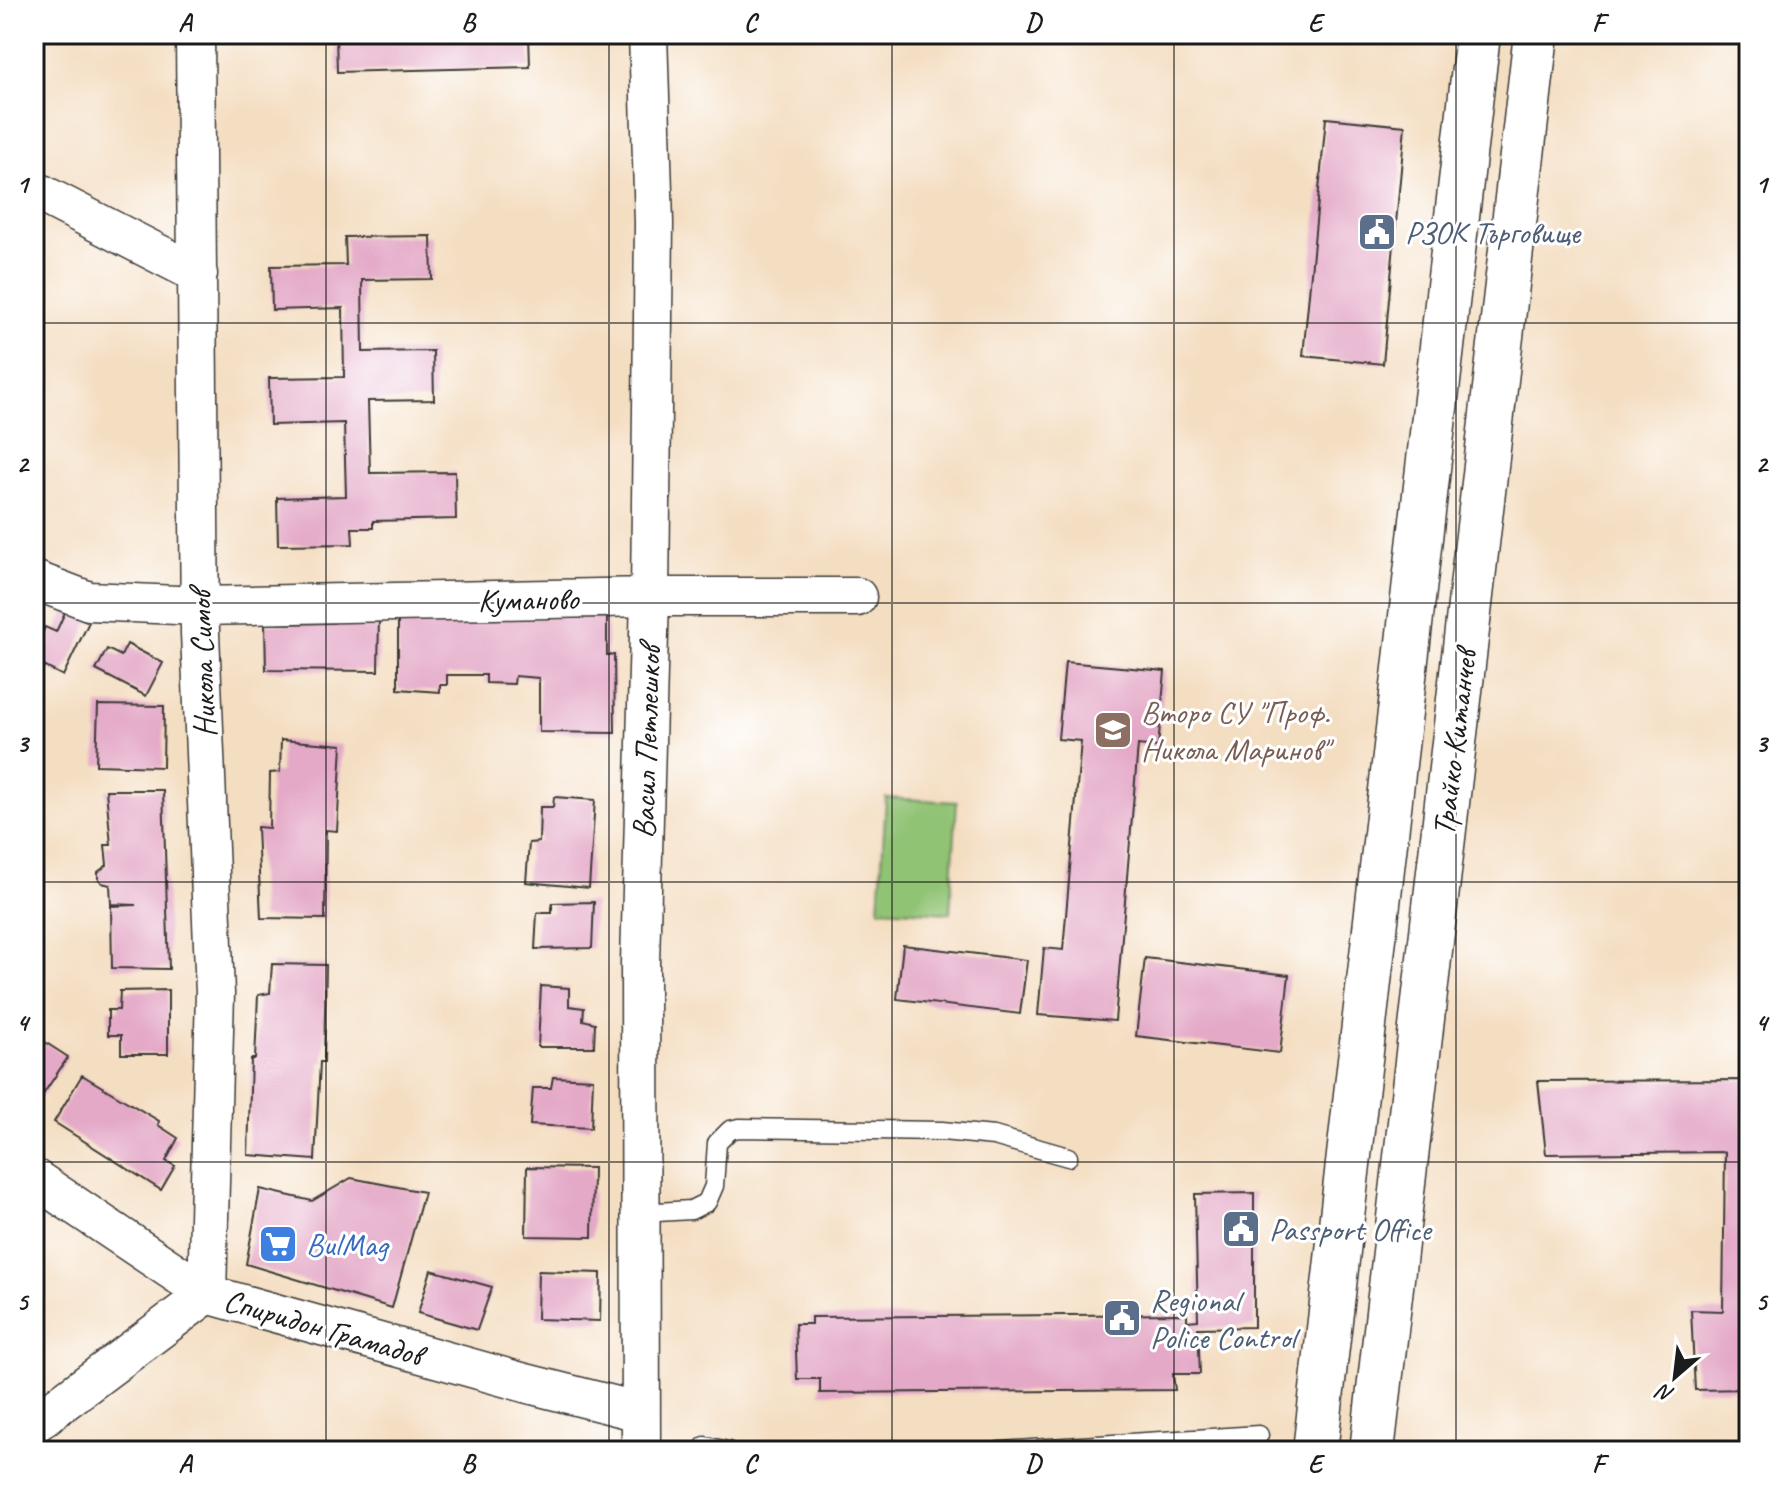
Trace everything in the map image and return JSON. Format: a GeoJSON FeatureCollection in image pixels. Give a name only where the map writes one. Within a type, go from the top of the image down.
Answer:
{"type":"FeatureCollection","features":[{"type":"Feature","properties":{"kind":"street","name":"Никола Симов"},"geometry":{"type":"LineString","coordinates":[[195,34],[199,606],[215,993],[207,1294]]}},
{"type":"Feature","properties":{"kind":"street","name":"Васил Петлешков"},"geometry":{"type":"LineString","coordinates":[[641,1451],[640,963],[650,597],[654,223],[648,34]]}},
{"type":"Feature","properties":{"kind":"street","name":"Трайко Китанчев"},"geometry":{"type":"LineString","coordinates":[[1315,1451],[1478,34]]}},
{"type":"Feature","properties":{"kind":"street","name":"Трайко Китанчев"},"geometry":{"type":"LineString","coordinates":[[1372,1451],[1536,34]]}},
{"type":"Feature","properties":{"kind":"street"},"geometry":{"type":"LineString","coordinates":[[34,190],[198,274]]}},
{"type":"Feature","properties":{"kind":"street","name":"Куманово"},"geometry":{"type":"LineString","coordinates":[[34,580],[89,601],[199,606],[650,597],[857,597]]}},
{"type":"Feature","properties":{"kind":"street","name":"Спиридон Грамадов"},"geometry":{"type":"LineString","coordinates":[[34,1178],[207,1294],[640,1412]]}},
{"type":"Feature","properties":{"kind":"street"},"geometry":{"type":"LineString","coordinates":[[34,1424],[207,1294]]}},
{"type":"Feature","properties":{"kind":"lane"},"geometry":{"type":"LineString","coordinates":[[640,1213],[691,1210],[707,1202],[714,1186],[717,1143],[722,1135],[739,1128],[942,1131],[994,1136],[1068,1157]]}},
{"type":"Feature","properties":{"kind":"lane"},"geometry":{"type":"LineString","coordinates":[[999,1451],[1259,1435]]}},
{"type":"Feature","properties":{"kind":"lane"},"geometry":{"type":"LineString","coordinates":[[705,1446],[728,1451]]}},
{"type":"Feature","properties":{"kind":"green space"},"geometry":{"type":"Polygon","coordinates":[[[886,798],[957,802],[950,913],[879,909],[886,798]]]}},
{"type":"Feature","properties":{"kind":"building"},"geometry":{"type":"Polygon","coordinates":[[[336,34],[529,34],[530,67],[337,72],[336,34]]]}},
{"type":"Feature","properties":{"kind":"building"},"geometry":{"type":"Polygon","coordinates":[[[1326,118],[1405,126],[1383,364],[1303,356],[1326,118]]]}},
{"type":"Feature","properties":{"kind":"building"},"geometry":{"type":"Polygon","coordinates":[[[431,236],[432,279],[362,280],[363,352],[433,351],[434,400],[368,401],[370,473],[455,472],[456,519],[373,521],[373,528],[352,528],[353,544],[278,545],[277,498],[346,496],[344,423],[270,425],[269,378],[344,377],[343,308],[272,310],[271,266],[346,265],[345,237],[431,236]]]}},
{"type":"Feature","properties":{"kind":"building"},"geometry":{"type":"Polygon","coordinates":[[[66,610],[89,622],[63,676],[34,661],[34,650],[45,627],[56,632],[66,610]]]}},
{"type":"Feature","properties":{"kind":"building"},"geometry":{"type":"Polygon","coordinates":[[[335,614],[379,616],[378,671],[266,670],[265,624],[334,623],[335,614]]]}},
{"type":"Feature","properties":{"kind":"building"},"geometry":{"type":"Polygon","coordinates":[[[607,617],[607,655],[614,655],[615,733],[539,732],[539,678],[515,676],[514,684],[486,683],[486,675],[447,675],[447,685],[440,685],[440,692],[398,689],[398,618],[607,617]]]}},
{"type":"Feature","properties":{"kind":"building"},"geometry":{"type":"Polygon","coordinates":[[[127,644],[163,663],[146,696],[96,670],[107,649],[121,656],[127,644]]]}},
{"type":"Feature","properties":{"kind":"building"},"geometry":{"type":"Polygon","coordinates":[[[1065,662],[1165,671],[1158,747],[1138,745],[1115,1021],[1038,1015],[1044,948],[1063,950],[1081,741],[1058,739],[1065,662]]]}},
{"type":"Feature","properties":{"kind":"building"},"geometry":{"type":"Polygon","coordinates":[[[98,705],[164,706],[163,767],[96,765],[98,705]]]}},
{"type":"Feature","properties":{"kind":"building"},"geometry":{"type":"Polygon","coordinates":[[[281,740],[342,745],[337,831],[326,830],[325,919],[261,918],[257,827],[269,828],[270,773],[280,772],[281,740]]]}},
{"type":"Feature","properties":{"kind":"building"},"geometry":{"type":"Polygon","coordinates":[[[106,790],[163,790],[169,969],[112,968],[111,906],[136,905],[111,904],[110,885],[98,878],[98,872],[107,865],[105,845],[111,845],[106,790]]]}},
{"type":"Feature","properties":{"kind":"building"},"geometry":{"type":"Polygon","coordinates":[[[554,797],[595,800],[589,888],[526,882],[529,843],[539,842],[540,807],[553,807],[554,797]]]}},
{"type":"Feature","properties":{"kind":"building"},"geometry":{"type":"Polygon","coordinates":[[[594,902],[592,948],[535,949],[537,913],[552,913],[552,903],[594,902]]]}},
{"type":"Feature","properties":{"kind":"building"},"geometry":{"type":"Polygon","coordinates":[[[903,945],[1027,960],[1020,1014],[897,999],[903,945]]]}},
{"type":"Feature","properties":{"kind":"building"},"geometry":{"type":"Polygon","coordinates":[[[1145,958],[1289,975],[1280,1053],[1136,1036],[1145,958]]]}},
{"type":"Feature","properties":{"kind":"building"},"geometry":{"type":"Polygon","coordinates":[[[272,964],[326,965],[324,1062],[320,1062],[315,1160],[248,1155],[251,1059],[255,1059],[258,995],[270,993],[272,964]]]}},
{"type":"Feature","properties":{"kind":"building"},"geometry":{"type":"Polygon","coordinates":[[[541,986],[569,988],[569,1006],[584,1008],[583,1020],[595,1023],[594,1047],[538,1047],[541,986]]]}},
{"type":"Feature","properties":{"kind":"building"},"geometry":{"type":"Polygon","coordinates":[[[168,990],[168,1054],[121,1054],[121,1035],[108,1035],[108,1010],[119,1010],[120,991],[168,990]]]}},
{"type":"Feature","properties":{"kind":"building"},"geometry":{"type":"Polygon","coordinates":[[[34,1035],[68,1057],[34,1108],[34,1035]]]}},
{"type":"Feature","properties":{"kind":"building"},"geometry":{"type":"Polygon","coordinates":[[[82,1075],[159,1121],[158,1125],[178,1138],[166,1161],[175,1166],[161,1190],[54,1122],[82,1075]]]}},
{"type":"Feature","properties":{"kind":"building"},"geometry":{"type":"Polygon","coordinates":[[[553,1077],[593,1079],[591,1128],[530,1125],[533,1088],[551,1088],[553,1077]]]}},
{"type":"Feature","properties":{"kind":"building"},"geometry":{"type":"Polygon","coordinates":[[[1749,1080],[1749,1389],[1695,1390],[1691,1310],[1723,1311],[1725,1152],[1546,1154],[1538,1081],[1749,1080]]]}},
{"type":"Feature","properties":{"kind":"building"},"geometry":{"type":"Polygon","coordinates":[[[527,1167],[593,1168],[592,1237],[526,1236],[527,1167]]]}},
{"type":"Feature","properties":{"kind":"building"},"geometry":{"type":"Polygon","coordinates":[[[351,1178],[424,1192],[392,1308],[246,1264],[260,1189],[312,1201],[351,1178]]]}},
{"type":"Feature","properties":{"kind":"building"},"geometry":{"type":"Polygon","coordinates":[[[1254,1193],[1254,1327],[1198,1328],[1200,1374],[1173,1374],[1175,1390],[820,1393],[820,1379],[797,1379],[795,1324],[811,1324],[811,1317],[1187,1314],[1187,1321],[1198,1320],[1195,1194],[1254,1193]]]}},
{"type":"Feature","properties":{"kind":"building"},"geometry":{"type":"Polygon","coordinates":[[[431,1270],[492,1287],[477,1330],[418,1313],[431,1270]]]}},
{"type":"Feature","properties":{"kind":"building"},"geometry":{"type":"Polygon","coordinates":[[[538,1271],[601,1273],[600,1321],[537,1319],[538,1271]]]}},
{"type":"Feature","properties":{"kind":"place","name":"РЗОК Търговище"},"geometry":{"type":"Point","coordinates":[1377,232]}},
{"type":"Feature","properties":{"kind":"place","name":"Второ СУ \"Проф. Никола Маринов\""},"geometry":{"type":"Point","coordinates":[1113,730]}},
{"type":"Feature","properties":{"kind":"place","name":"Passport Office"},"geometry":{"type":"Point","coordinates":[1241,1229]}},
{"type":"Feature","properties":{"kind":"place","name":"BulMag"},"geometry":{"type":"Point","coordinates":[278,1244]}},
{"type":"Feature","properties":{"kind":"place","name":"Regional Police Control"},"geometry":{"type":"Point","coordinates":[1122,1318]}}]}
